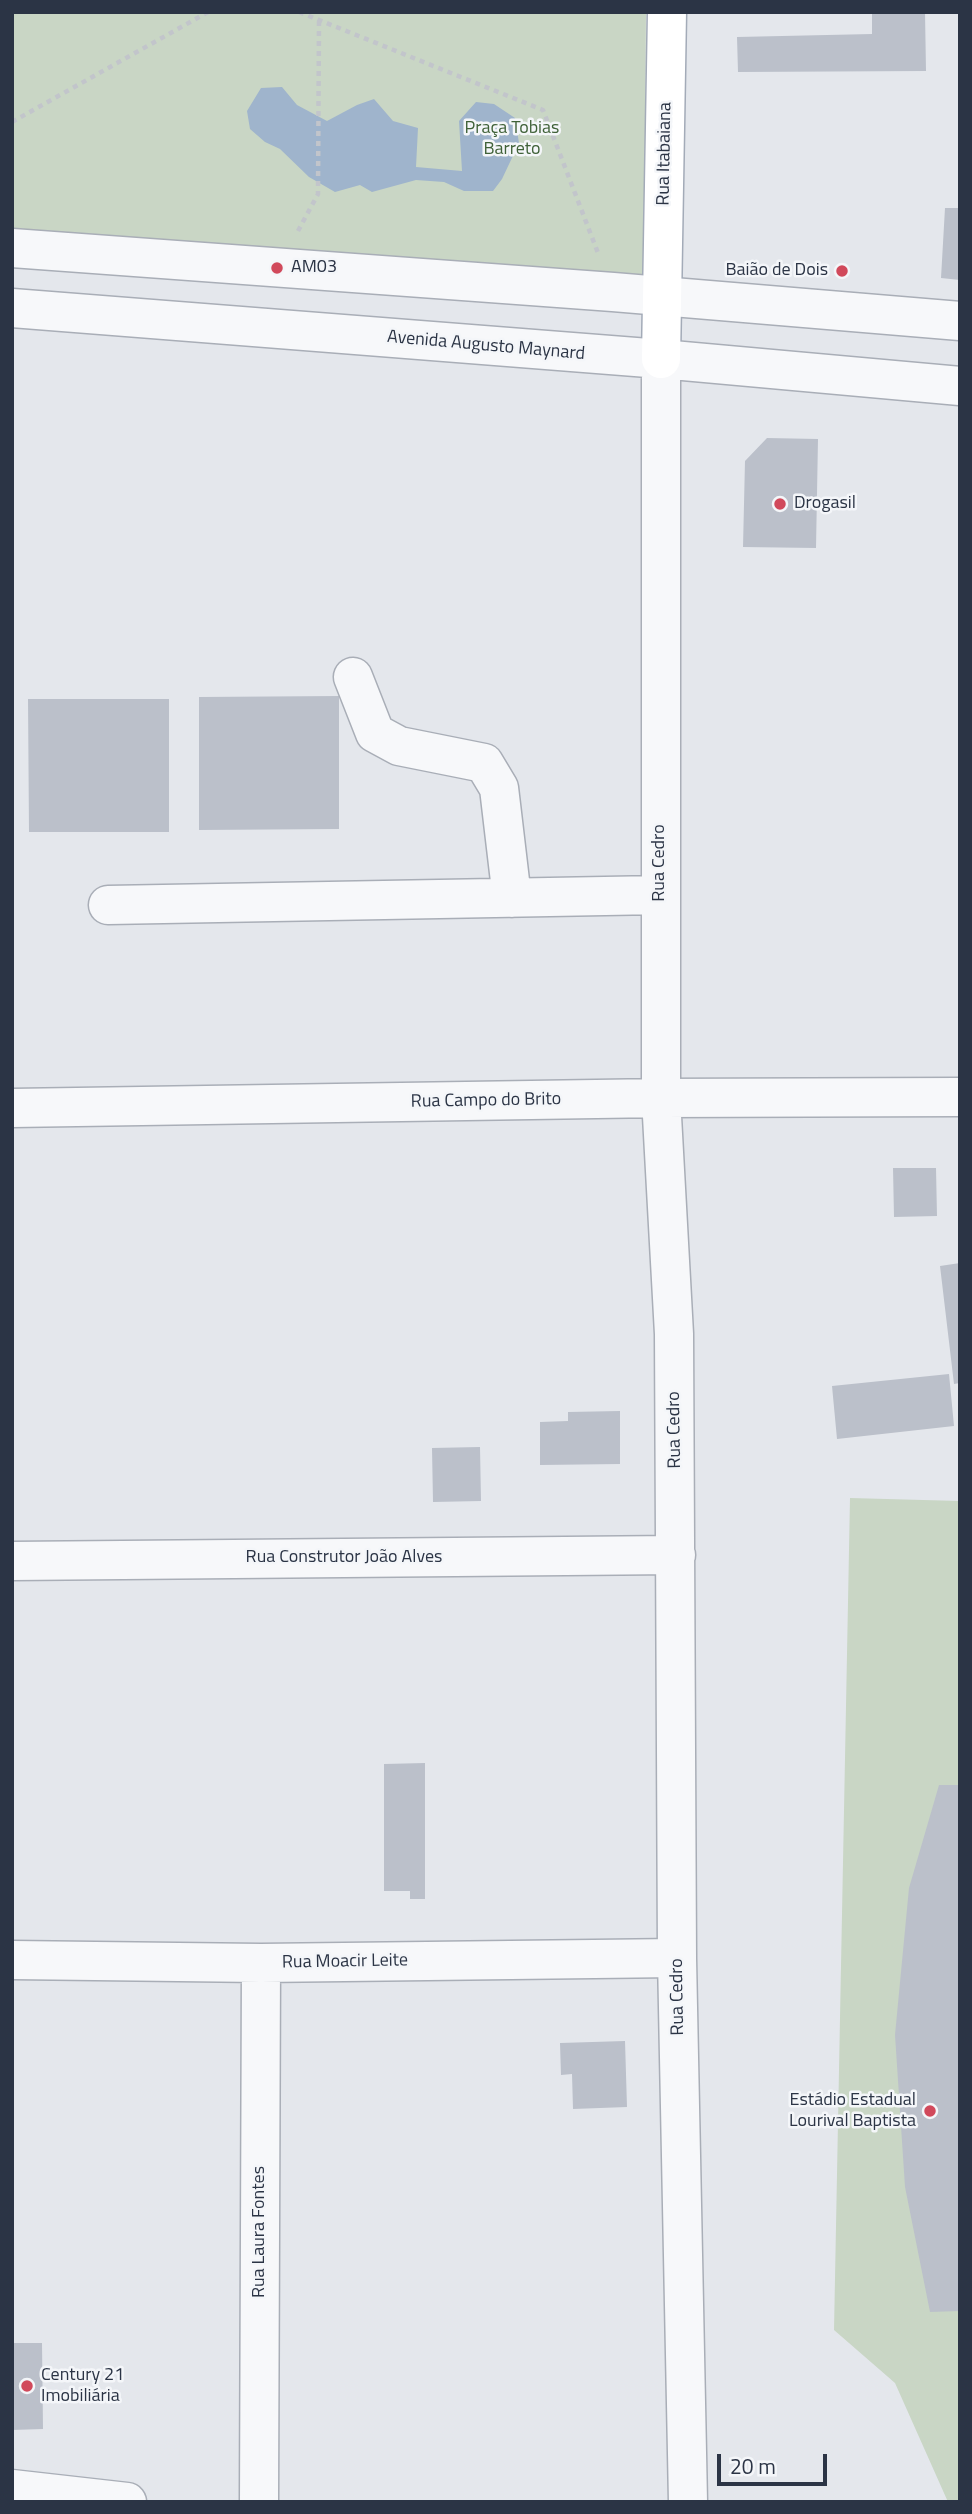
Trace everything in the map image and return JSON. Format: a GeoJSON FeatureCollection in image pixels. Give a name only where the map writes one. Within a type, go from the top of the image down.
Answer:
{"type":"FeatureCollection","features":[{"type":"Feature","properties":{"kind":"main road","name":"Rua Itabaiana"},"geometry":{"type":"LineString","coordinates":[[661,359],[667,12]]}},
{"type":"Feature","properties":{"kind":"street"},"geometry":{"type":"LineString","coordinates":[[12,248],[613,292],[960,321]]}},
{"type":"Feature","properties":{"kind":"street","name":"Avenida Augusto Maynard"},"geometry":{"type":"LineString","coordinates":[[12,308],[661,359],[960,386]]}},
{"type":"Feature","properties":{"kind":"street","name":"Rua Cedro"},"geometry":{"type":"LineString","coordinates":[[661,359],[661,1098],[674,1335],[677,1958],[688,2502]]}},
{"type":"Feature","properties":{"kind":"street"},"geometry":{"type":"LineString","coordinates":[[353,677],[375,733],[399,746],[484,762],[499,788],[513,898]]}},
{"type":"Feature","properties":{"kind":"street"},"geometry":{"type":"LineString","coordinates":[[108,905],[660,895]]}},
{"type":"Feature","properties":{"kind":"street","name":"Rua Campo do Brito"},"geometry":{"type":"LineString","coordinates":[[12,1108],[661,1098],[960,1097]]}},
{"type":"Feature","properties":{"kind":"street","name":"Rua Construtor João Alves"},"geometry":{"type":"LineString","coordinates":[[12,1560],[676,1555]]}},
{"type":"Feature","properties":{"kind":"street","name":"Rua Moacir Leite"},"geometry":{"type":"LineString","coordinates":[[12,1960],[261,1963],[677,1958]]}},
{"type":"Feature","properties":{"kind":"street","name":"Rua Laura Fontes"},"geometry":{"type":"LineString","coordinates":[[259,2502],[261,1963]]}},
{"type":"Feature","properties":{"kind":"street"},"geometry":{"type":"LineString","coordinates":[[12,2489],[127,2502]]}},
{"type":"Feature","properties":{"kind":"path"},"geometry":{"type":"LineString","coordinates":[[12,122],[208,12]]}},
{"type":"Feature","properties":{"kind":"path"},"geometry":{"type":"LineString","coordinates":[[299,12],[542,110],[613,292]]}},
{"type":"Feature","properties":{"kind":"path"},"geometry":{"type":"LineString","coordinates":[[318,194],[319,20]]}},
{"type":"Feature","properties":{"kind":"green space","name":"Praça Tobias Barreto"},"geometry":{"type":"Polygon","coordinates":[[[12,12],[646,12],[644,277],[12,228],[12,12]]]}},
{"type":"Feature","properties":{"kind":"green space"},"geometry":{"type":"Polygon","coordinates":[[[850,1498],[960,1501],[960,2502],[948,2502],[895,2383],[834,2330],[850,1498]]]}},
{"type":"Feature","properties":{"kind":"water"},"geometry":{"type":"Polygon","coordinates":[[[282,87],[297,105],[327,121],[374,99],[393,121],[418,128],[416,167],[462,171],[459,121],[476,102],[494,104],[515,118],[519,143],[502,179],[493,191],[464,191],[444,182],[416,180],[372,192],[360,185],[335,192],[309,177],[280,149],[265,142],[250,129],[247,111],[261,88],[282,87]]]}},
{"type":"Feature","properties":{"kind":"building"},"geometry":{"type":"Polygon","coordinates":[[[872,12],[925,12],[926,71],[738,72],[737,37],[872,34],[872,12]]]}},
{"type":"Feature","properties":{"kind":"building"},"geometry":{"type":"Polygon","coordinates":[[[945,208],[960,208],[960,280],[941,278],[945,208]]]}},
{"type":"Feature","properties":{"kind":"building","name":"Drogasil"},"geometry":{"type":"Polygon","coordinates":[[[767,438],[818,439],[816,548],[743,547],[745,461],[767,438]]]}},
{"type":"Feature","properties":{"kind":"building"},"geometry":{"type":"Polygon","coordinates":[[[339,696],[339,829],[199,830],[199,697],[339,696]]]}},
{"type":"Feature","properties":{"kind":"building"},"geometry":{"type":"Polygon","coordinates":[[[28,699],[169,699],[169,832],[29,832],[28,699]]]}},
{"type":"Feature","properties":{"kind":"building"},"geometry":{"type":"Polygon","coordinates":[[[893,1168],[936,1168],[937,1216],[894,1217],[893,1168]]]}},
{"type":"Feature","properties":{"kind":"building"},"geometry":{"type":"Polygon","coordinates":[[[960,1263],[960,1383],[954,1384],[940,1266],[960,1263]]]}},
{"type":"Feature","properties":{"kind":"building"},"geometry":{"type":"Polygon","coordinates":[[[949,1374],[954,1426],[837,1439],[832,1386],[949,1374]]]}},
{"type":"Feature","properties":{"kind":"building"},"geometry":{"type":"Polygon","coordinates":[[[620,1411],[620,1464],[540,1465],[540,1422],[568,1421],[568,1412],[620,1411]]]}},
{"type":"Feature","properties":{"kind":"building"},"geometry":{"type":"Polygon","coordinates":[[[480,1447],[481,1501],[433,1502],[432,1448],[480,1447]]]}},
{"type":"Feature","properties":{"kind":"building"},"geometry":{"type":"Polygon","coordinates":[[[425,1763],[425,1899],[410,1899],[410,1891],[384,1891],[384,1764],[425,1763]]]}},
{"type":"Feature","properties":{"kind":"building","name":"Estádio Estadual Lourival Baptista"},"geometry":{"type":"Polygon","coordinates":[[[939,1785],[960,1785],[960,2311],[930,2312],[905,2187],[895,2035],[909,1888],[939,1785]]]}},
{"type":"Feature","properties":{"kind":"building"},"geometry":{"type":"Polygon","coordinates":[[[625,2041],[627,2107],[573,2109],[572,2074],[561,2075],[560,2043],[625,2041]]]}},
{"type":"Feature","properties":{"kind":"building","name":"Century 21 Imobiliária"},"geometry":{"type":"Polygon","coordinates":[[[12,2343],[42,2343],[43,2429],[12,2430],[12,2343]]]}},
{"type":"Feature","properties":{"kind":"place","name":"AM03"},"geometry":{"type":"Point","coordinates":[277,268]}},
{"type":"Feature","properties":{"kind":"place","name":"Baião de Dois"},"geometry":{"type":"Point","coordinates":[842,271]}},
{"type":"Feature","properties":{"kind":"place","name":"Drogasil"},"geometry":{"type":"Point","coordinates":[780,504]}},
{"type":"Feature","properties":{"kind":"place","name":"Estádio Estadual Lourival Baptista"},"geometry":{"type":"Point","coordinates":[930,2111]}},
{"type":"Feature","properties":{"kind":"place","name":"Century 21 Imobiliária"},"geometry":{"type":"Point","coordinates":[27,2386]}}]}
